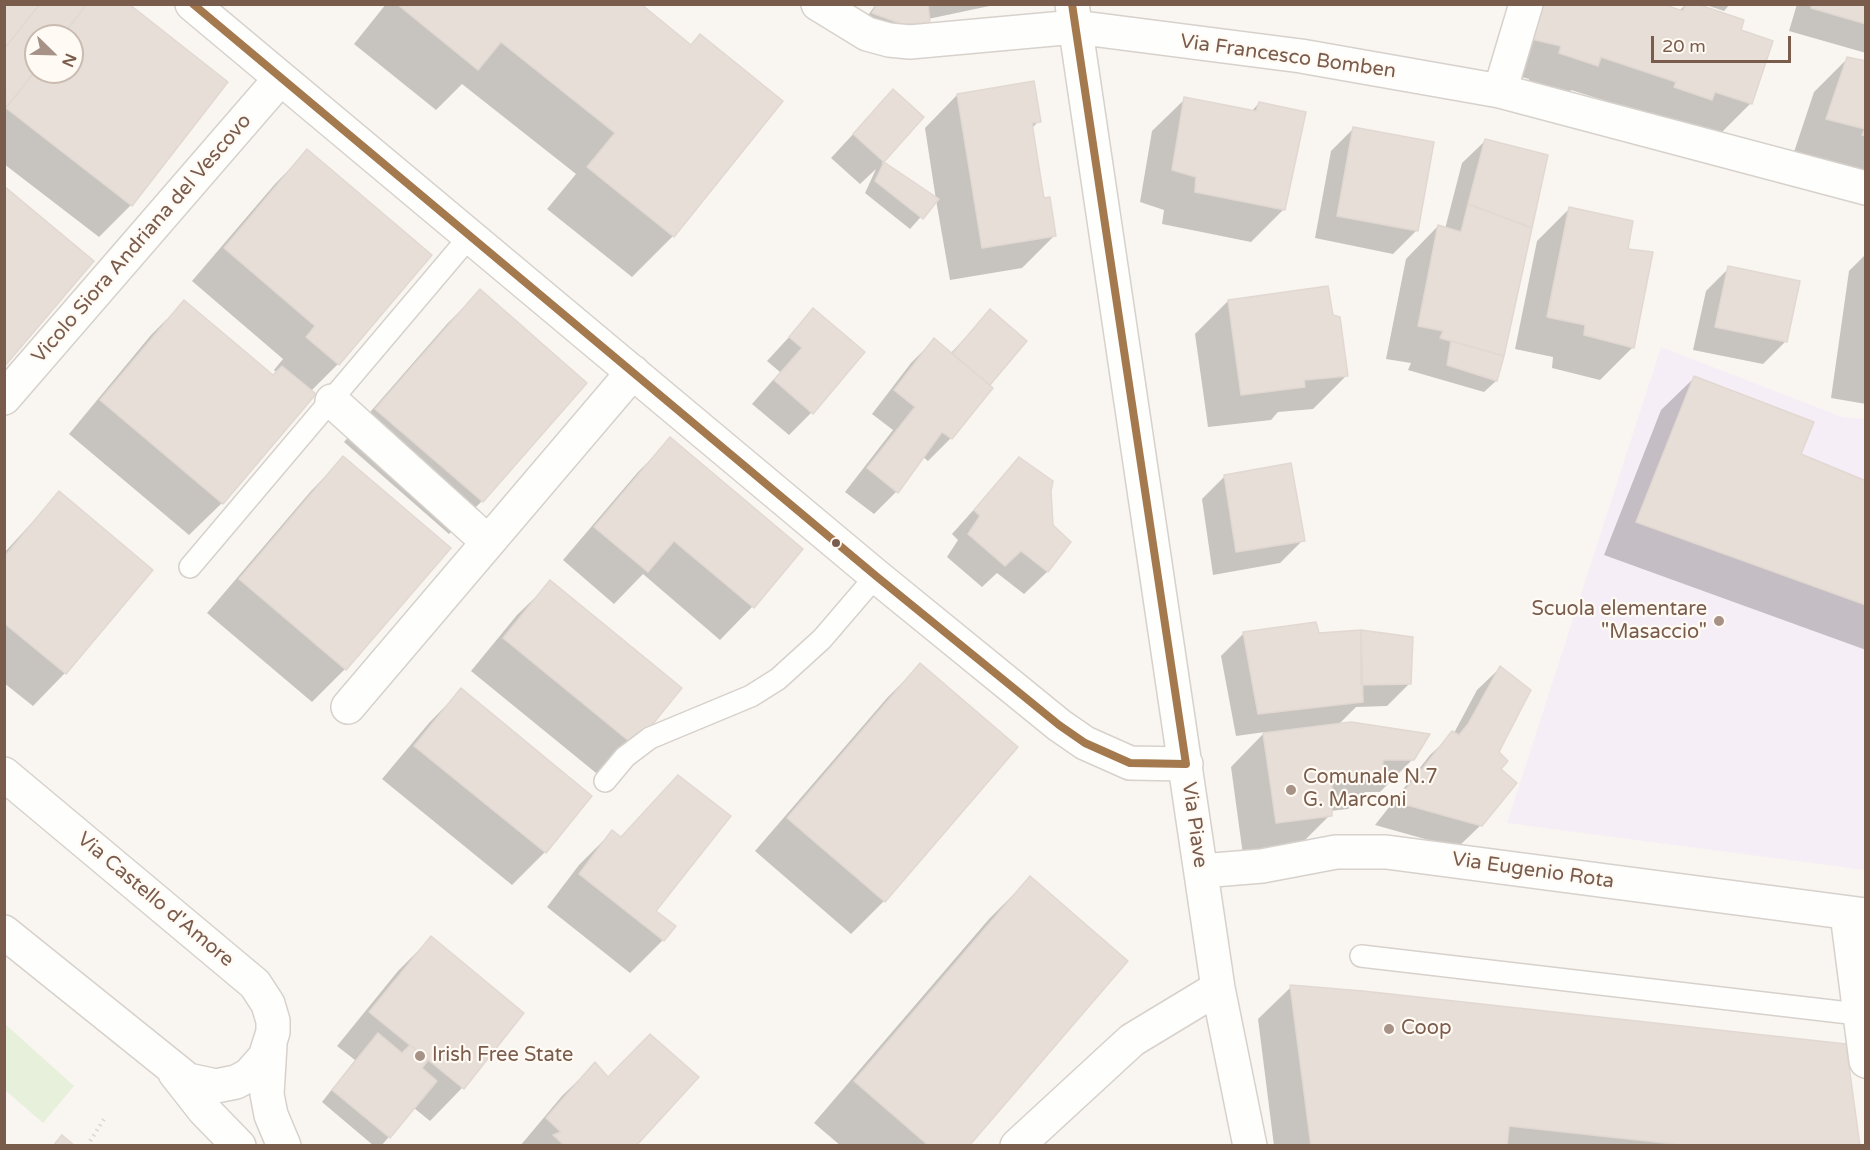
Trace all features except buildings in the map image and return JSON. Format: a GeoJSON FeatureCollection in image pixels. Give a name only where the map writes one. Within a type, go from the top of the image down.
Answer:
{"type":"FeatureCollection","features":[{"type":"Feature","properties":{"kind":"street"},"geometry":{"type":"LineString","coordinates":[[192,4],[876,576],[1059,725],[1085,743],[1130,763],[1186,765]]}},
{"type":"Feature","properties":{"kind":"street","name":"Via Francesco Bomben"},"geometry":{"type":"LineString","coordinates":[[818,4],[867,34],[910,42],[1073,16],[1301,56],[1500,91],[1866,188]]}},
{"type":"Feature","properties":{"kind":"street"},"geometry":{"type":"LineString","coordinates":[[1500,91],[1526,4]]}},
{"type":"Feature","properties":{"kind":"street","name":"Via Piave"},"geometry":{"type":"LineString","coordinates":[[1073,16],[1218,988],[1250,1146]]}},
{"type":"Feature","properties":{"kind":"street","name":"Vicolo Siora Andriana del Vescovo"},"geometry":{"type":"LineString","coordinates":[[4,398],[280,79]]}},
{"type":"Feature","properties":{"kind":"street"},"geometry":{"type":"LineString","coordinates":[[348,707],[633,372]]}},
{"type":"Feature","properties":{"kind":"street"},"geometry":{"type":"LineString","coordinates":[[332,400],[488,542]]}},
{"type":"Feature","properties":{"kind":"street","name":"Via Castello d'Amore"},"geometry":{"type":"LineString","coordinates":[[4,774],[255,984],[271,1013],[273,1032],[267,1094],[271,1115],[284,1146]]}},
{"type":"Feature","properties":{"kind":"street","name":"Via Eugenio Rota"},"geometry":{"type":"LineString","coordinates":[[1201,871],[1262,866],[1336,852],[1386,852],[1856,914]]}},
{"type":"Feature","properties":{"kind":"street"},"geometry":{"type":"LineString","coordinates":[[1856,914],[1866,1061]]}},
{"type":"Feature","properties":{"kind":"street","name":"Via Castello d'Amore"},"geometry":{"type":"LineString","coordinates":[[4,932],[172,1069],[199,1084],[225,1085],[236,1082],[254,1071],[265,1057],[270,1045]]}},
{"type":"Feature","properties":{"kind":"street"},"geometry":{"type":"LineString","coordinates":[[1017,1146],[1132,1040],[1218,988]]}},
{"type":"Feature","properties":{"kind":"street","name":"Via Castello d'Amore"},"geometry":{"type":"LineString","coordinates":[[172,1069],[204,1110],[239,1146]]}},
{"type":"Feature","properties":{"kind":"lane"},"geometry":{"type":"LineString","coordinates":[[190,567],[470,236]]}},
{"type":"Feature","properties":{"kind":"lane"},"geometry":{"type":"LineString","coordinates":[[605,781],[624,757],[650,738],[752,696],[778,679],[822,639],[876,576]]}},
{"type":"Feature","properties":{"kind":"lane"},"geometry":{"type":"LineString","coordinates":[[1361,956],[1862,1015]]}},
{"type":"Feature","properties":{"kind":"path"},"geometry":{"type":"LineString","coordinates":[[87,1146],[106,1116]]}},
{"type":"Feature","properties":{"kind":"shaded area","name":"Scuola elementare \"Masaccio\""},"geometry":{"type":"Polygon","coordinates":[[[1661,347],[1842,417],[1865,419],[1865,870],[1507,823],[1661,347]]]}},
{"type":"Feature","properties":{"kind":"green space"},"geometry":{"type":"Polygon","coordinates":[[[5,1024],[74,1086],[43,1123],[5,1090],[5,1024]]]}},
{"type":"Feature","properties":{"kind":"transit line"},"geometry":{"type":"LineString","coordinates":[[193,4],[876,576],[1059,725],[1085,743],[1130,763],[1186,764],[1072,4]]}},
{"type":"Feature","properties":{"kind":"place","name":"Scuola elementare \"Masaccio\""},"geometry":{"type":"Point","coordinates":[1719,621]}},
{"type":"Feature","properties":{"kind":"place","name":"Comunale N.7 G. Marconi"},"geometry":{"type":"Point","coordinates":[1291,790]}},
{"type":"Feature","properties":{"kind":"place","name":"Coop"},"geometry":{"type":"Point","coordinates":[1389,1029]}},
{"type":"Feature","properties":{"kind":"place","name":"Irish Free State"},"geometry":{"type":"Point","coordinates":[420,1056]}}]}
